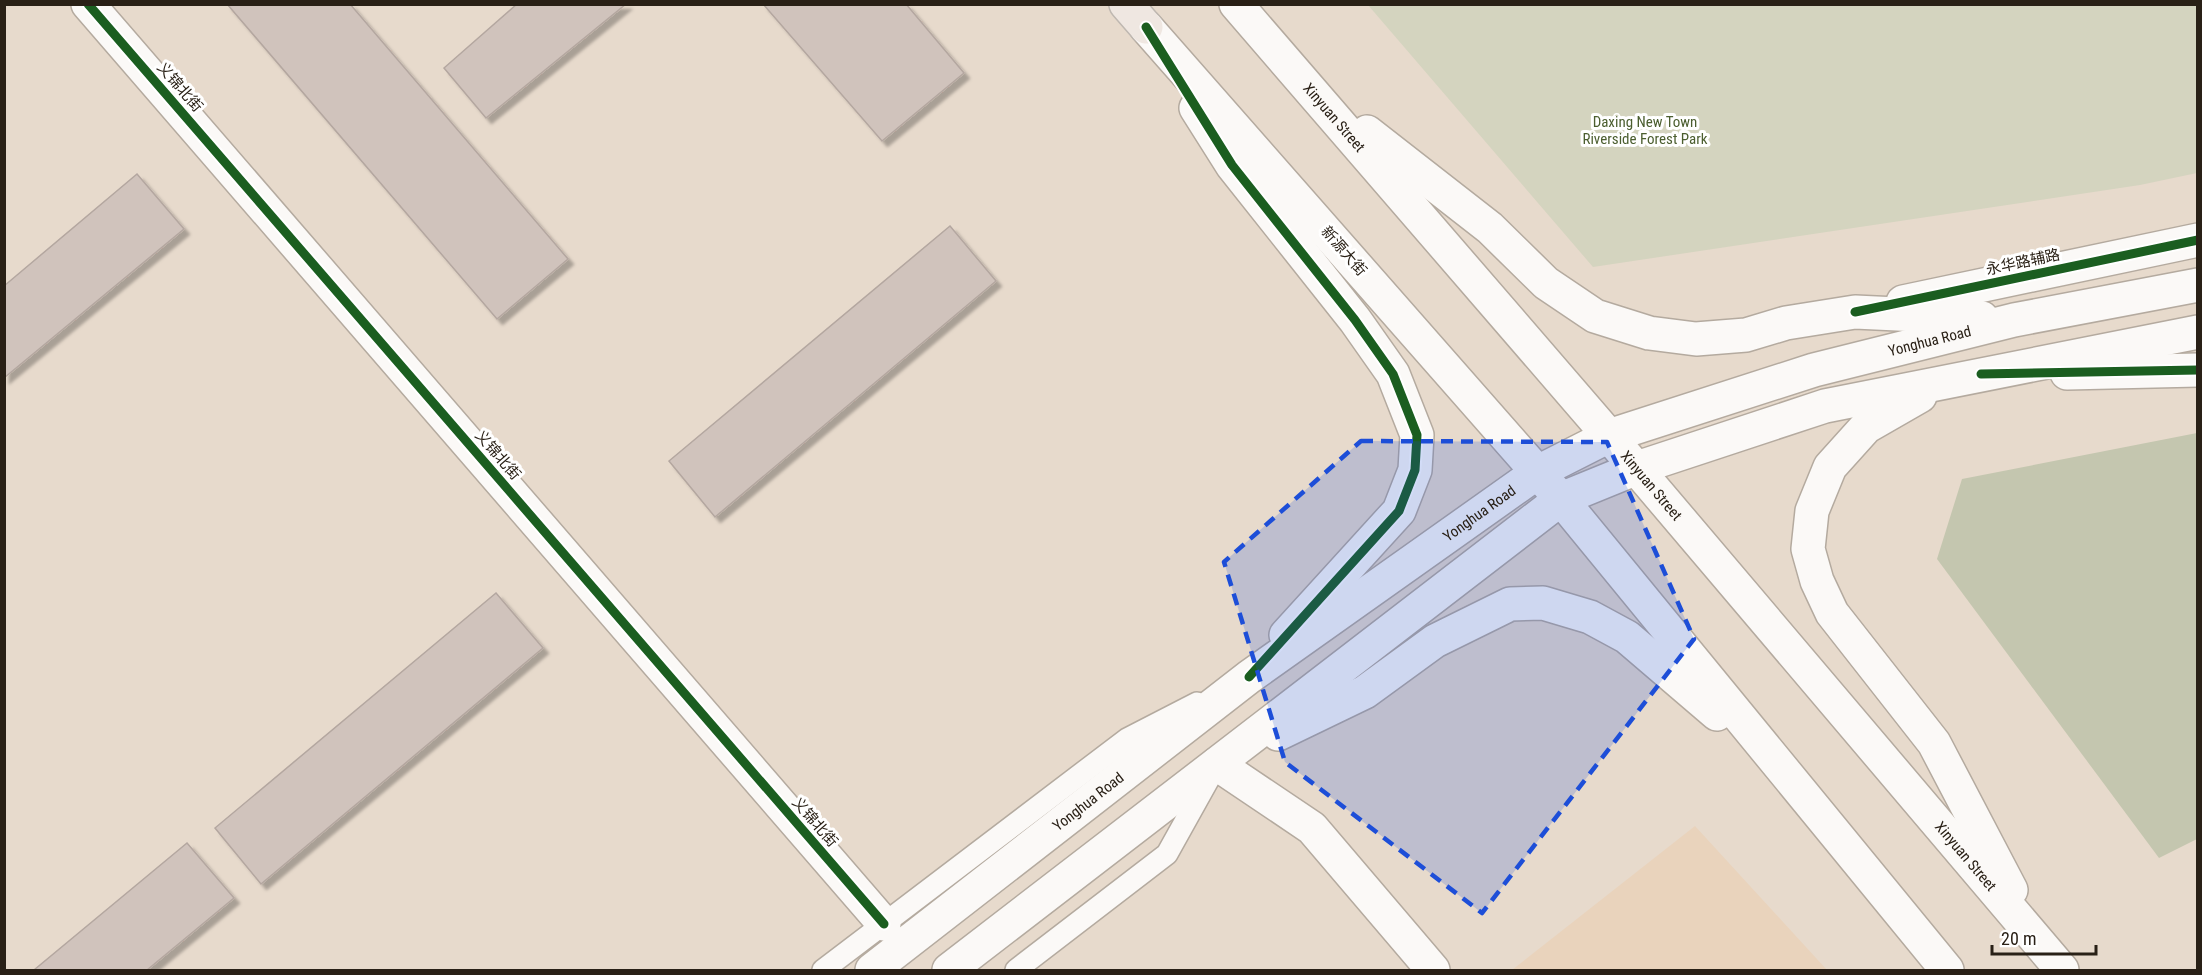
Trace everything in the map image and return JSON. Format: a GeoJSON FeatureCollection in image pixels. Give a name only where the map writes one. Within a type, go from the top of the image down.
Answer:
{"type":"FeatureCollection","features":[{"type":"Feature","properties":{"kind":"main road","name":"义锦北街"},"geometry":{"type":"LineString","coordinates":[[88,4],[884,924]]}},
{"type":"Feature","properties":{"kind":"main road","name":"Xinyuan Street"},"geometry":{"type":"LineString","coordinates":[[1236,4],[1609,436],[2062,970]]}},
{"type":"Feature","properties":{"kind":"main road"},"geometry":{"type":"LineString","coordinates":[[1136,16],[1232,165],[1355,320],[1393,374],[1417,435],[1415,470],[1399,511],[1248,676]]}},
{"type":"Feature","properties":{"kind":"main road","name":"新源大街"},"geometry":{"type":"LineString","coordinates":[[1136,16],[1561,499]]}},
{"type":"Feature","properties":{"kind":"main road"},"geometry":{"type":"LineString","coordinates":[[1311,89],[1490,228],[1546,283],[1595,316],[1649,333],[1696,339],[1746,335],[1786,323],[1855,312],[2014,320]]}},
{"type":"Feature","properties":{"kind":"main road","name":"永华路辅路"},"geometry":{"type":"LineString","coordinates":[[1855,312],[2198,240]]}},
{"type":"Feature","properties":{"kind":"main road","name":"Yonghua Road"},"geometry":{"type":"LineString","coordinates":[[872,970],[1248,676],[1538,472],[1609,436],[1814,370],[2014,320],[2198,285]]}},
{"type":"Feature","properties":{"kind":"main road"},"geometry":{"type":"LineString","coordinates":[[950,970],[1561,499],[1636,468],[1825,406],[2198,332]]}},
{"type":"Feature","properties":{"kind":"main road"},"geometry":{"type":"LineString","coordinates":[[2038,942],[1934,743],[1832,613],[1816,581],[1808,549],[1812,511],[1830,467],[1866,427],[1923,395],[1981,374],[2198,370]]}},
{"type":"Feature","properties":{"kind":"main road"},"geometry":{"type":"LineString","coordinates":[[1561,499],[1947,970]]}},
{"type":"Feature","properties":{"kind":"main road"},"geometry":{"type":"LineString","coordinates":[[1217,764],[1365,692],[1435,641],[1479,619],[1510,604],[1543,603],[1590,617],[1627,637],[1783,771]]}},
{"type":"Feature","properties":{"kind":"main road"},"geometry":{"type":"LineString","coordinates":[[1217,764],[1312,828],[1433,970]]}},
{"type":"Feature","properties":{"kind":"lane"},"geometry":{"type":"LineString","coordinates":[[823,970],[1127,739],[1248,676]]}},
{"type":"Feature","properties":{"kind":"lane"},"geometry":{"type":"LineString","coordinates":[[1016,970],[1167,854],[1217,764]]}},
{"type":"Feature","properties":{"kind":"highlighted area"},"geometry":{"type":"Polygon","coordinates":[[[1361,441],[1607,442],[1694,639],[1482,913],[1285,762],[1224,562],[1361,441]]]}},
{"type":"Feature","properties":{"kind":"shaded area"},"geometry":{"type":"Polygon","coordinates":[[[1695,826],[1827,970],[1512,970],[1695,826]]]}},
{"type":"Feature","properties":{"kind":"green space","name":"Daxing New Town Riverside Forest Park"},"geometry":{"type":"Polygon","coordinates":[[[1368,5],[2197,5],[2197,173],[2140,185],[1593,267],[1368,5]]]}},
{"type":"Feature","properties":{"kind":"green space"},"geometry":{"type":"Polygon","coordinates":[[[2197,433],[2197,839],[2159,858],[1937,559],[1962,479],[2197,433]]]}},
{"type":"Feature","properties":{"kind":"building"},"geometry":{"type":"Polygon","coordinates":[[[227,4],[350,4],[568,259],[497,319],[227,4]]]}},
{"type":"Feature","properties":{"kind":"building"},"geometry":{"type":"Polygon","coordinates":[[[517,4],[626,4],[486,118],[444,68],[517,4]]]}},
{"type":"Feature","properties":{"kind":"building"},"geometry":{"type":"Polygon","coordinates":[[[763,4],[906,4],[964,73],[882,141],[763,4]]]}},
{"type":"Feature","properties":{"kind":"building"},"geometry":{"type":"Polygon","coordinates":[[[137,174],[184,229],[4,378],[4,286],[137,174]]]}},
{"type":"Feature","properties":{"kind":"building"},"geometry":{"type":"Polygon","coordinates":[[[950,226],[996,281],[715,517],[669,461],[950,226]]]}},
{"type":"Feature","properties":{"kind":"building"},"geometry":{"type":"Polygon","coordinates":[[[496,593],[543,648],[261,884],[215,828],[496,593]]]}},
{"type":"Feature","properties":{"kind":"building"},"geometry":{"type":"Polygon","coordinates":[[[187,843],[234,898],[147,970],[34,970],[187,843]]]}},
{"type":"Feature","properties":{"kind":"cycle path"},"geometry":{"type":"LineString","coordinates":[[88,4],[884,924]]}},
{"type":"Feature","properties":{"kind":"cycle path"},"geometry":{"type":"LineString","coordinates":[[1146,27],[1232,165],[1355,320],[1393,374],[1417,435],[1415,470],[1399,511],[1249,677]]}},
{"type":"Feature","properties":{"kind":"cycle path"},"geometry":{"type":"LineString","coordinates":[[1855,312],[2198,240]]}},
{"type":"Feature","properties":{"kind":"cycle path"},"geometry":{"type":"LineString","coordinates":[[1981,374],[2198,370]]}}]}
